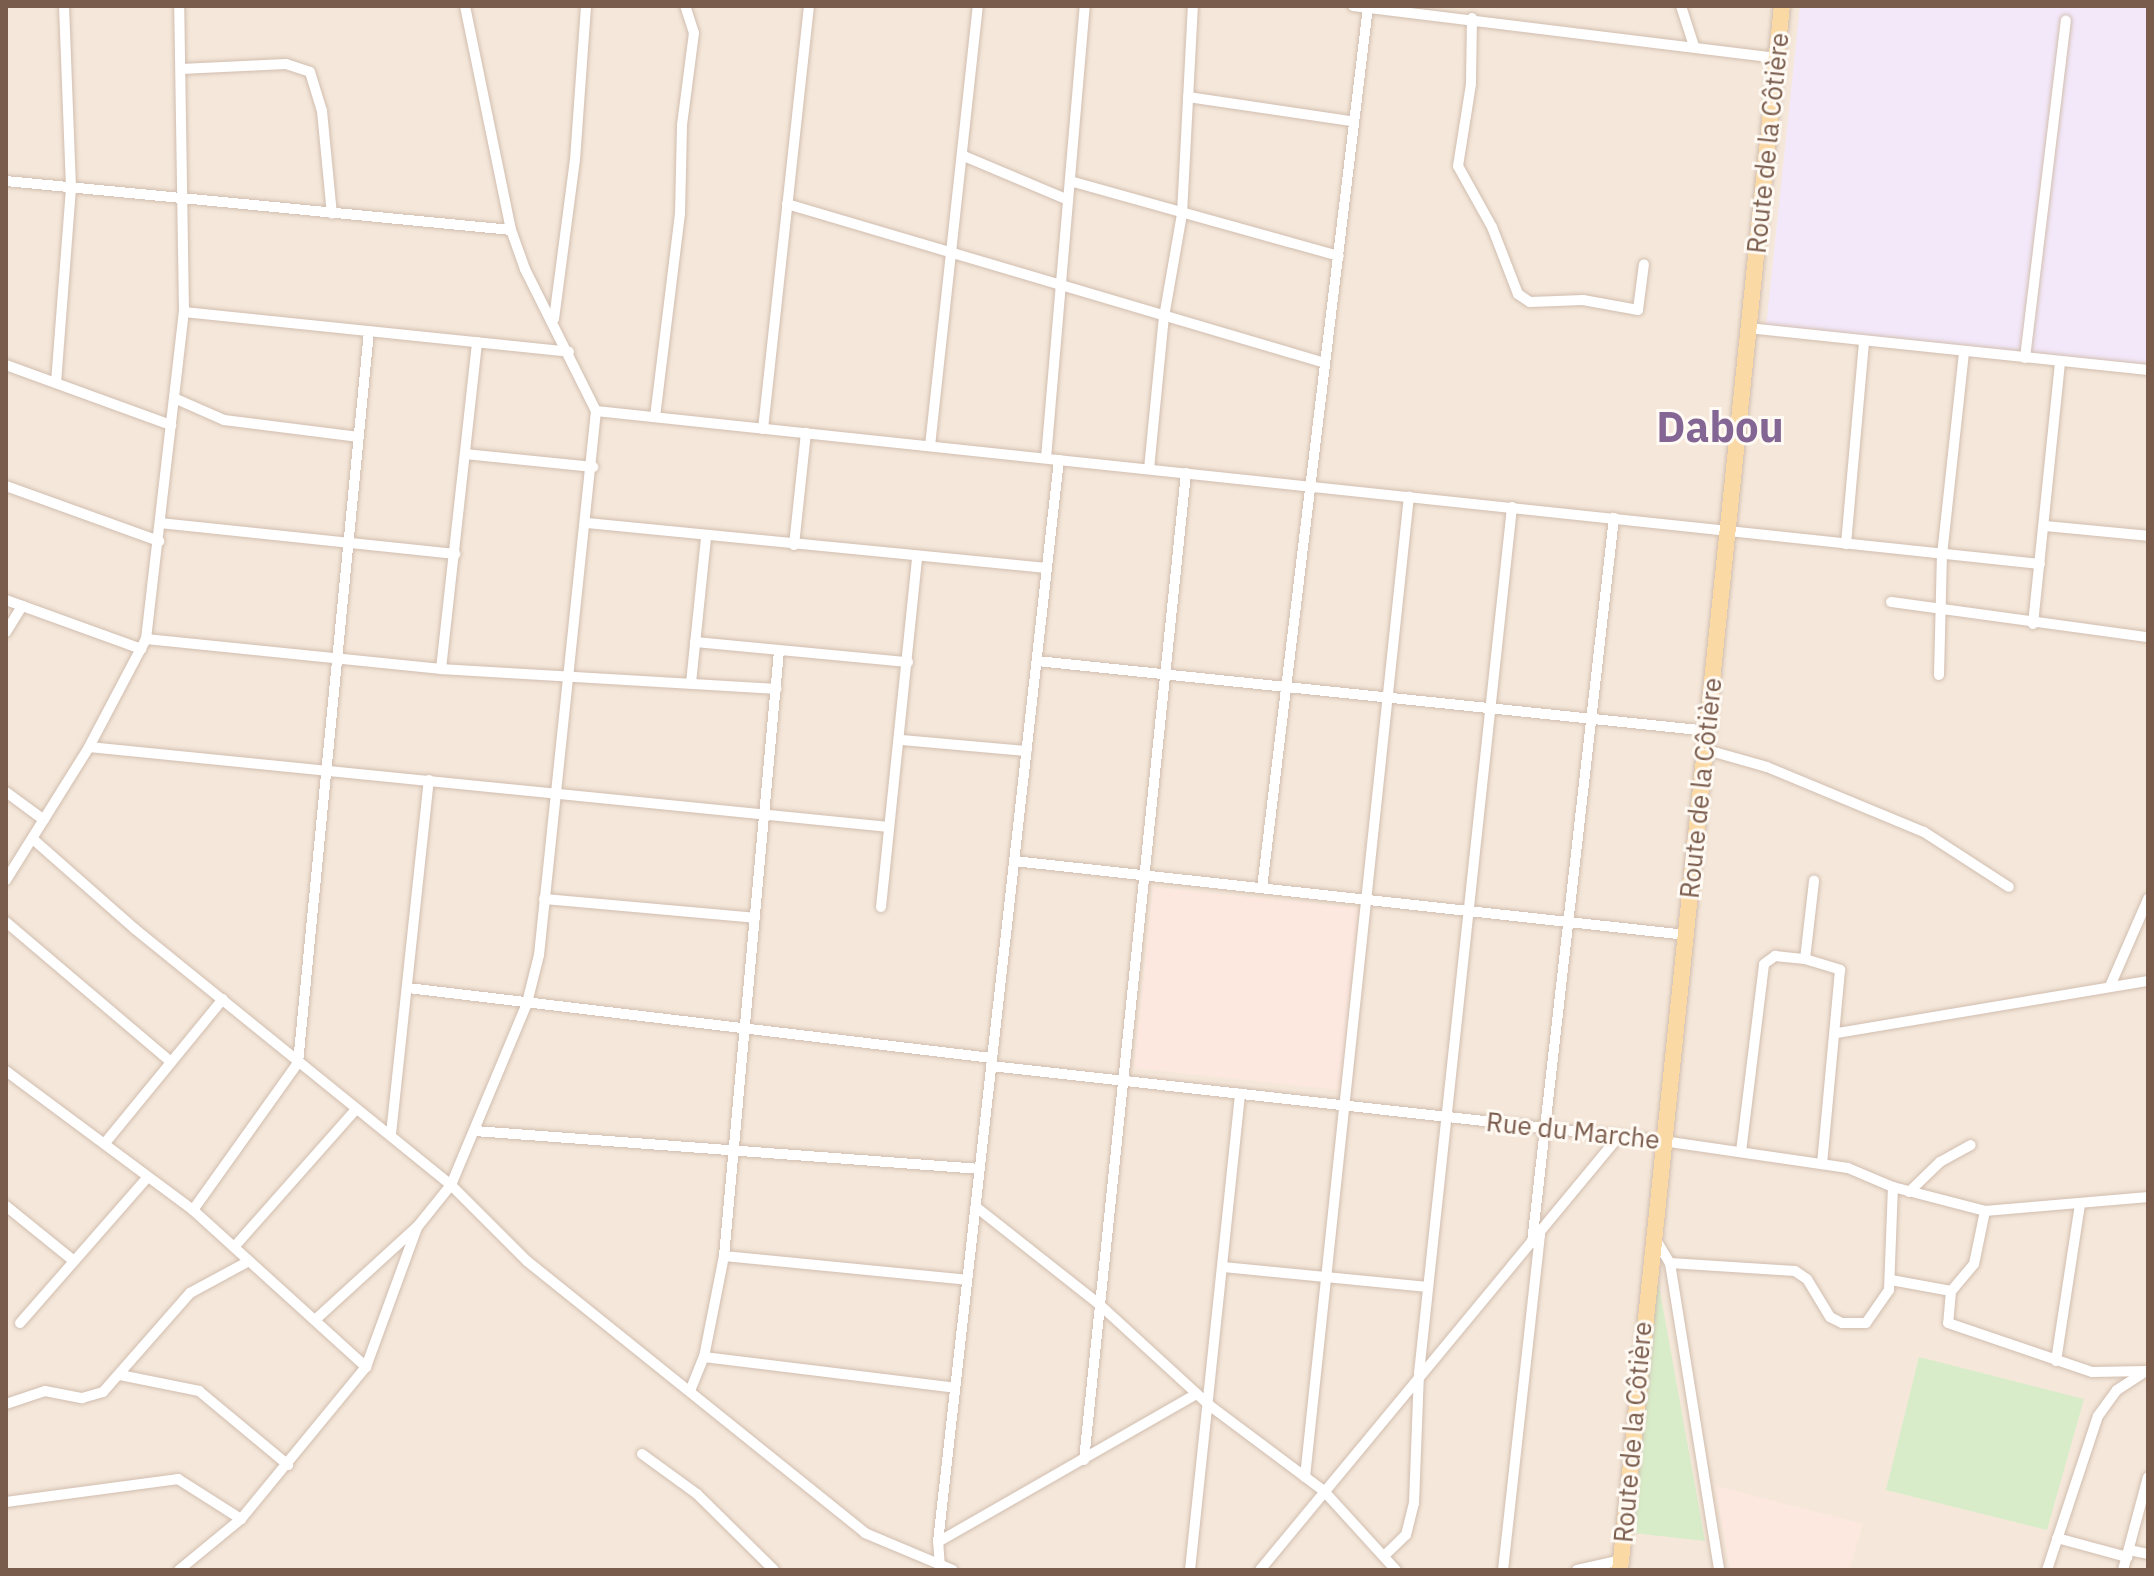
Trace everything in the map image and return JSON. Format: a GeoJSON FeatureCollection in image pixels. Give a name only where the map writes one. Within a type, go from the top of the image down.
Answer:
{"type":"FeatureCollection","features":[{"type":"Feature","properties":{"kind":"main road","name":"Route de la Côtière"},"geometry":{"type":"LineString","coordinates":[[1620,1565],[1782,6]]}},
{"type":"Feature","properties":{"kind":"street"},"geometry":{"type":"LineString","coordinates":[[56,383],[71,188],[64,6]]}},
{"type":"Feature","properties":{"kind":"street"},"geometry":{"type":"LineString","coordinates":[[6,880],[34,840],[89,747],[144,644],[159,541],[184,312],[185,199],[179,6]]}},
{"type":"Feature","properties":{"kind":"street"},"geometry":{"type":"LineString","coordinates":[[315,1320],[418,1226],[451,1185],[527,1003],[544,899],[570,675],[593,467],[596,411],[554,319],[525,269],[511,230],[465,6]]}},
{"type":"Feature","properties":{"kind":"street"},"geometry":{"type":"LineString","coordinates":[[554,319],[575,160],[586,6]]}},
{"type":"Feature","properties":{"kind":"street"},"geometry":{"type":"LineString","coordinates":[[655,417],[680,214],[682,125],[694,33],[685,6]]}},
{"type":"Feature","properties":{"kind":"street"},"geometry":{"type":"LineString","coordinates":[[763,429],[809,6]]}},
{"type":"Feature","properties":{"kind":"street"},"geometry":{"type":"LineString","coordinates":[[930,446],[954,255],[978,6]]}},
{"type":"Feature","properties":{"kind":"street"},"geometry":{"type":"LineString","coordinates":[[1046,458],[1085,6]]}},
{"type":"Feature","properties":{"kind":"street"},"geometry":{"type":"LineString","coordinates":[[1149,469],[1164,317],[1182,214],[1193,6]]}},
{"type":"Feature","properties":{"kind":"street"},"geometry":{"type":"LineString","coordinates":[[1353,6],[1472,18],[1777,58]]}},
{"type":"Feature","properties":{"kind":"street"},"geometry":{"type":"LineString","coordinates":[[1681,6],[1694,46]]}},
{"type":"Feature","properties":{"kind":"street"},"geometry":{"type":"LineString","coordinates":[[1262,888],[1339,256],[1351,121],[1368,7]]}},
{"type":"Feature","properties":{"kind":"street"},"geometry":{"type":"LineString","coordinates":[[1472,18],[1471,84],[1458,166],[1492,227],[1518,294],[1530,302],[1583,300],[1638,310],[1644,264]]}},
{"type":"Feature","properties":{"kind":"street"},"geometry":{"type":"LineString","coordinates":[[2025,358],[2066,20]]}},
{"type":"Feature","properties":{"kind":"street"},"geometry":{"type":"LineString","coordinates":[[181,69],[286,64],[310,72],[322,111],[332,214]]}},
{"type":"Feature","properties":{"kind":"street"},"geometry":{"type":"LineString","coordinates":[[1188,97],[1351,121]]}},
{"type":"Feature","properties":{"kind":"street"},"geometry":{"type":"LineString","coordinates":[[964,156],[1068,200]]}},
{"type":"Feature","properties":{"kind":"street"},"geometry":{"type":"LineString","coordinates":[[6,181],[511,230]]}},
{"type":"Feature","properties":{"kind":"street"},"geometry":{"type":"LineString","coordinates":[[1070,181],[1339,256]]}},
{"type":"Feature","properties":{"kind":"street"},"geometry":{"type":"LineString","coordinates":[[787,204],[1325,363]]}},
{"type":"Feature","properties":{"kind":"street"},"geometry":{"type":"LineString","coordinates":[[184,312],[569,352]]}},
{"type":"Feature","properties":{"kind":"street"},"geometry":{"type":"LineString","coordinates":[[1748,328],[2148,370]]}},
{"type":"Feature","properties":{"kind":"street"},"geometry":{"type":"LineString","coordinates":[[193,1210],[298,1063],[334,660],[369,331]]}},
{"type":"Feature","properties":{"kind":"street"},"geometry":{"type":"LineString","coordinates":[[1846,544],[1864,341]]}},
{"type":"Feature","properties":{"kind":"street"},"geometry":{"type":"LineString","coordinates":[[441,669],[477,342]]}},
{"type":"Feature","properties":{"kind":"street"},"geometry":{"type":"LineString","coordinates":[[1939,675],[1942,555],[1964,352]]}},
{"type":"Feature","properties":{"kind":"street"},"geometry":{"type":"LineString","coordinates":[[2033,624],[2060,361]]}},
{"type":"Feature","properties":{"kind":"street"},"geometry":{"type":"LineString","coordinates":[[6,365],[171,425]]}},
{"type":"Feature","properties":{"kind":"street"},"geometry":{"type":"LineString","coordinates":[[174,398],[224,420],[359,437]]}},
{"type":"Feature","properties":{"kind":"street"},"geometry":{"type":"LineString","coordinates":[[596,411],[2040,564]]}},
{"type":"Feature","properties":{"kind":"street"},"geometry":{"type":"LineString","coordinates":[[794,545],[806,433]]}},
{"type":"Feature","properties":{"kind":"street"},"geometry":{"type":"LineString","coordinates":[[465,454],[593,467]]}},
{"type":"Feature","properties":{"kind":"street"},"geometry":{"type":"LineString","coordinates":[[940,1568],[938,1542],[1059,460]]}},
{"type":"Feature","properties":{"kind":"street"},"geometry":{"type":"LineString","coordinates":[[1084,1460],[1186,473]]}},
{"type":"Feature","properties":{"kind":"street"},"geometry":{"type":"LineString","coordinates":[[6,486],[159,541]]}},
{"type":"Feature","properties":{"kind":"street"},"geometry":{"type":"LineString","coordinates":[[1305,1477],[1390,698],[1409,496]]}},
{"type":"Feature","properties":{"kind":"street"},"geometry":{"type":"LineString","coordinates":[[1385,1555],[1406,1535],[1414,1503],[1419,1373],[1512,507]]}},
{"type":"Feature","properties":{"kind":"street"},"geometry":{"type":"LineString","coordinates":[[1532,1243],[1572,923],[1614,518]]}},
{"type":"Feature","properties":{"kind":"street"},"geometry":{"type":"LineString","coordinates":[[160,523],[455,554]]}},
{"type":"Feature","properties":{"kind":"street"},"geometry":{"type":"LineString","coordinates":[[587,523],[1047,568]]}},
{"type":"Feature","properties":{"kind":"street"},"geometry":{"type":"LineString","coordinates":[[2045,526],[2148,536]]}},
{"type":"Feature","properties":{"kind":"street"},"geometry":{"type":"LineString","coordinates":[[691,683],[706,537]]}},
{"type":"Feature","properties":{"kind":"street"},"geometry":{"type":"LineString","coordinates":[[881,907],[901,740],[917,557]]}},
{"type":"Feature","properties":{"kind":"street"},"geometry":{"type":"LineString","coordinates":[[6,600],[144,644],[441,669],[776,689]]}},
{"type":"Feature","properties":{"kind":"street"},"geometry":{"type":"LineString","coordinates":[[1891,602],[1940,612],[2148,637]]}},
{"type":"Feature","properties":{"kind":"street"},"geometry":{"type":"LineString","coordinates":[[6,632],[22,606]]}},
{"type":"Feature","properties":{"kind":"street"},"geometry":{"type":"LineString","coordinates":[[695,642],[908,662]]}},
{"type":"Feature","properties":{"kind":"street"},"geometry":{"type":"LineString","coordinates":[[690,1391],[704,1357],[724,1256],[747,1030],[779,650]]}},
{"type":"Feature","properties":{"kind":"street"},"geometry":{"type":"LineString","coordinates":[[1037,661],[1709,731]]}},
{"type":"Feature","properties":{"kind":"street"},"geometry":{"type":"LineString","coordinates":[[901,740],[1027,751]]}},
{"type":"Feature","properties":{"kind":"street"},"geometry":{"type":"LineString","coordinates":[[89,747],[324,767],[554,794],[889,827]]}},
{"type":"Feature","properties":{"kind":"street"},"geometry":{"type":"LineString","coordinates":[[1707,750],[1767,767],[1924,832],[2009,887]]}},
{"type":"Feature","properties":{"kind":"street"},"geometry":{"type":"LineString","coordinates":[[391,1134],[429,780]]}},
{"type":"Feature","properties":{"kind":"street"},"geometry":{"type":"LineString","coordinates":[[6,792],[44,820]]}},
{"type":"Feature","properties":{"kind":"street"},"geometry":{"type":"LineString","coordinates":[[34,840],[298,1063],[391,1134],[451,1185],[527,1261],[865,1533],[940,1568],[953,1570]]}},
{"type":"Feature","properties":{"kind":"street"},"geometry":{"type":"LineString","coordinates":[[1014,861],[1686,935]]}},
{"type":"Feature","properties":{"kind":"street"},"geometry":{"type":"LineString","coordinates":[[1805,959],[1814,881]]}},
{"type":"Feature","properties":{"kind":"street"},"geometry":{"type":"LineString","coordinates":[[544,899],[755,918]]}},
{"type":"Feature","properties":{"kind":"street"},"geometry":{"type":"LineString","coordinates":[[2111,984],[2148,899]]}},
{"type":"Feature","properties":{"kind":"street"},"geometry":{"type":"LineString","coordinates":[[6,922],[171,1062]]}},
{"type":"Feature","properties":{"kind":"street"},"geometry":{"type":"LineString","coordinates":[[1741,1152],[1764,964],[1775,956],[1805,959],[1840,970],[1837,1033],[1822,1164]]}},
{"type":"Feature","properties":{"kind":"street"},"geometry":{"type":"LineString","coordinates":[[1837,1033],[2111,984],[2148,981]]}},
{"type":"Feature","properties":{"kind":"street","name":"Rue du Marche"},"geometry":{"type":"LineString","coordinates":[[408,988],[1123,1080],[1741,1152],[1864,1173],[1893,1187],[1985,1211],[2148,1197]]}},
{"type":"Feature","properties":{"kind":"street"},"geometry":{"type":"LineString","coordinates":[[105,1143],[223,999]]}},
{"type":"Feature","properties":{"kind":"street"},"geometry":{"type":"LineString","coordinates":[[6,1071],[193,1210],[366,1367]]}},
{"type":"Feature","properties":{"kind":"street"},"geometry":{"type":"LineString","coordinates":[[1190,1570],[1240,1094]]}},
{"type":"Feature","properties":{"kind":"street"},"geometry":{"type":"LineString","coordinates":[[235,1246],[356,1109]]}},
{"type":"Feature","properties":{"kind":"street"},"geometry":{"type":"LineString","coordinates":[[475,1131],[980,1169]]}},
{"type":"Feature","properties":{"kind":"street"},"geometry":{"type":"LineString","coordinates":[[1260,1570],[1419,1373],[1532,1243],[1619,1136]]}},
{"type":"Feature","properties":{"kind":"street"},"geometry":{"type":"LineString","coordinates":[[1909,1192],[1940,1162],[1971,1145]]}},
{"type":"Feature","properties":{"kind":"street"},"geometry":{"type":"LineString","coordinates":[[20,1323],[148,1177]]}},
{"type":"Feature","properties":{"kind":"street"},"geometry":{"type":"LineString","coordinates":[[1670,1263],[1802,1273],[1821,1308],[1842,1323],[1856,1325],[1875,1317],[1891,1280],[1893,1187]]}},
{"type":"Feature","properties":{"kind":"street"},"geometry":{"type":"LineString","coordinates":[[2056,1361],[2080,1205]]}},
{"type":"Feature","properties":{"kind":"street"},"geometry":{"type":"LineString","coordinates":[[6,1206],[74,1261]]}},
{"type":"Feature","properties":{"kind":"street"},"geometry":{"type":"LineString","coordinates":[[976,1207],[1100,1305],[1209,1405],[1324,1491],[1396,1570]]}},
{"type":"Feature","properties":{"kind":"street"},"geometry":{"type":"LineString","coordinates":[[1985,1211],[1974,1264],[1951,1291],[1947,1317],[1955,1328],[2103,1373],[2148,1371]]}},
{"type":"Feature","properties":{"kind":"street"},"geometry":{"type":"LineString","coordinates":[[179,1570],[241,1519],[366,1367],[418,1226]]}},
{"type":"Feature","properties":{"kind":"street"},"geometry":{"type":"LineString","coordinates":[[1503,1570],[1540,1233]]}},
{"type":"Feature","properties":{"kind":"street"},"geometry":{"type":"LineString","coordinates":[[1653,1234],[1670,1263],[1719,1570]]}},
{"type":"Feature","properties":{"kind":"street"},"geometry":{"type":"LineString","coordinates":[[724,1256],[967,1280]]}},
{"type":"Feature","properties":{"kind":"street"},"geometry":{"type":"LineString","coordinates":[[6,1404],[45,1391],[92,1397],[120,1375],[190,1293],[249,1261]]}},
{"type":"Feature","properties":{"kind":"street"},"geometry":{"type":"LineString","coordinates":[[1223,1267],[1428,1287]]}},
{"type":"Feature","properties":{"kind":"street"},"geometry":{"type":"LineString","coordinates":[[1891,1280],[1951,1291]]}},
{"type":"Feature","properties":{"kind":"street"},"geometry":{"type":"LineString","coordinates":[[704,1357],[955,1388]]}},
{"type":"Feature","properties":{"kind":"street"},"geometry":{"type":"LineString","coordinates":[[2047,1570],[2098,1416],[2117,1390],[2148,1371]]}},
{"type":"Feature","properties":{"kind":"street"},"geometry":{"type":"LineString","coordinates":[[120,1375],[199,1391],[288,1465]]}},
{"type":"Feature","properties":{"kind":"street"},"geometry":{"type":"LineString","coordinates":[[938,1542],[1196,1394]]}},
{"type":"Feature","properties":{"kind":"street"},"geometry":{"type":"LineString","coordinates":[[642,1454],[697,1494],[774,1570]]}},
{"type":"Feature","properties":{"kind":"street"},"geometry":{"type":"LineString","coordinates":[[2123,1570],[2148,1477]]}},
{"type":"Feature","properties":{"kind":"street"},"geometry":{"type":"LineString","coordinates":[[6,1502],[178,1479],[241,1519]]}},
{"type":"Feature","properties":{"kind":"street"},"geometry":{"type":"LineString","coordinates":[[2057,1538],[2128,1554],[2148,1554]]}},
{"type":"Feature","properties":{"kind":"street"},"geometry":{"type":"LineString","coordinates":[[1577,1570],[1620,1565]]}},
{"type":"Feature","properties":{"kind":"shaded area"},"geometry":{"type":"Polygon","coordinates":[[[6,6],[2148,6],[2148,1570],[6,1570],[6,6]]]}},
{"type":"Feature","properties":{"kind":"shaded area"},"geometry":{"type":"Polygon","coordinates":[[[1800,6],[2148,6],[2148,365],[1766,327],[1800,6]]]}},
{"type":"Feature","properties":{"kind":"shaded area"},"geometry":{"type":"Polygon","coordinates":[[[1153,887],[1359,908],[1340,1090],[1134,1068],[1153,887]]]}},
{"type":"Feature","properties":{"kind":"shaded area"},"geometry":{"type":"Polygon","coordinates":[[[1715,1486],[1863,1524],[1849,1570],[1730,1570],[1715,1486]]]}},
{"type":"Feature","properties":{"kind":"green space"},"geometry":{"type":"Polygon","coordinates":[[[1657,1275],[1705,1541],[1633,1533],[1657,1275]]]}},
{"type":"Feature","properties":{"kind":"green space"},"geometry":{"type":"Polygon","coordinates":[[[1919,1357],[2084,1399],[2047,1530],[1886,1490],[1919,1357]]]}},
{"type":"Feature","properties":{"kind":"district","name":"Dabou"},"geometry":{"type":"Point","coordinates":[1720,427]}}]}
